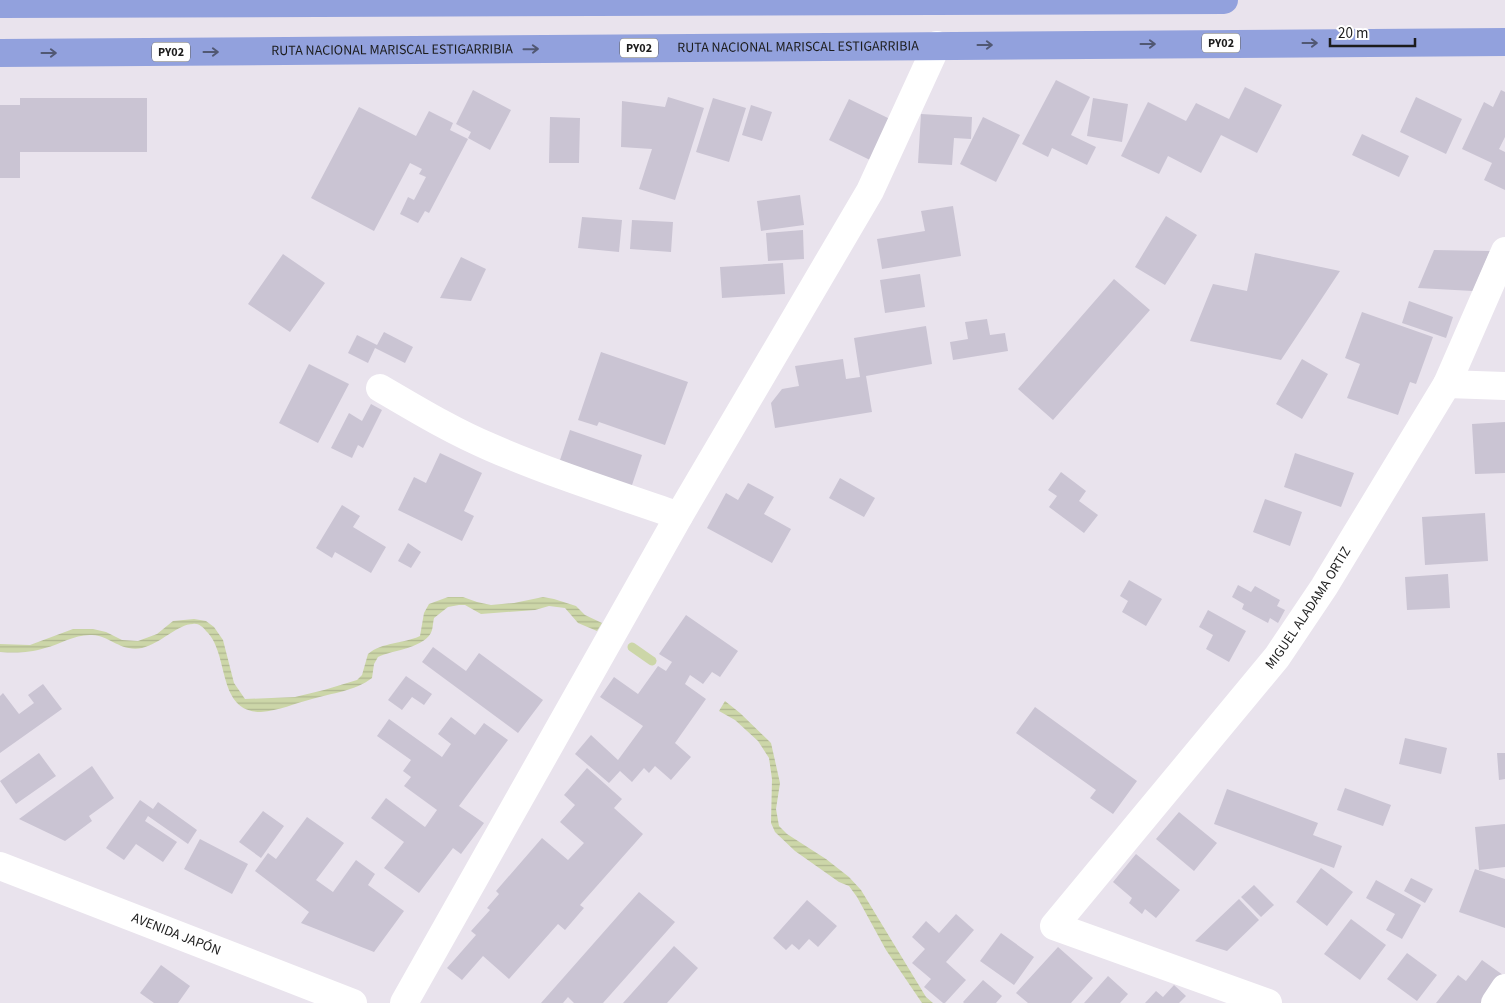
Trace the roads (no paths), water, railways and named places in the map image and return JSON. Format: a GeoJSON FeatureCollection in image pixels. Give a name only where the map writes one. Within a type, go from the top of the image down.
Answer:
{"type":"FeatureCollection","features":[{"type":"Feature","properties":{"kind":"highway"},"geometry":{"type":"LineString","coordinates":[[0,4],[368,1],[1224,0]]}},
{"type":"Feature","properties":{"kind":"highway","name":"RUTA NACIONAL MARISCAL ESTIGARRIBIA"},"geometry":{"type":"LineString","coordinates":[[0,53],[1505,42]]}},
{"type":"Feature","properties":{"kind":"street"},"geometry":{"type":"LineString","coordinates":[[404,1003],[679,516],[870,191],[936,45]]}},
{"type":"Feature","properties":{"kind":"street","name":"MIGUEL ALADAMA ORTIZ"},"geometry":{"type":"LineString","coordinates":[[1268,1003],[1054,926],[1277,657],[1324,587],[1447,384],[1505,251]]}},
{"type":"Feature","properties":{"kind":"street"},"geometry":{"type":"LineString","coordinates":[[1447,384],[1505,386]]}},
{"type":"Feature","properties":{"kind":"street"},"geometry":{"type":"LineString","coordinates":[[380,388],[444,426],[525,462],[679,516]]}},
{"type":"Feature","properties":{"kind":"street","name":"AVENIDA JAPÓN"},"geometry":{"type":"LineString","coordinates":[[0,866],[353,1003]]}},
{"type":"Feature","properties":{"kind":"street"},"geometry":{"type":"LineString","coordinates":[[1495,1003],[1505,988]]}},
{"type":"Feature","properties":{"kind":"waterway"},"geometry":{"type":"LineString","coordinates":[[632,647],[652,661]]}}]}
